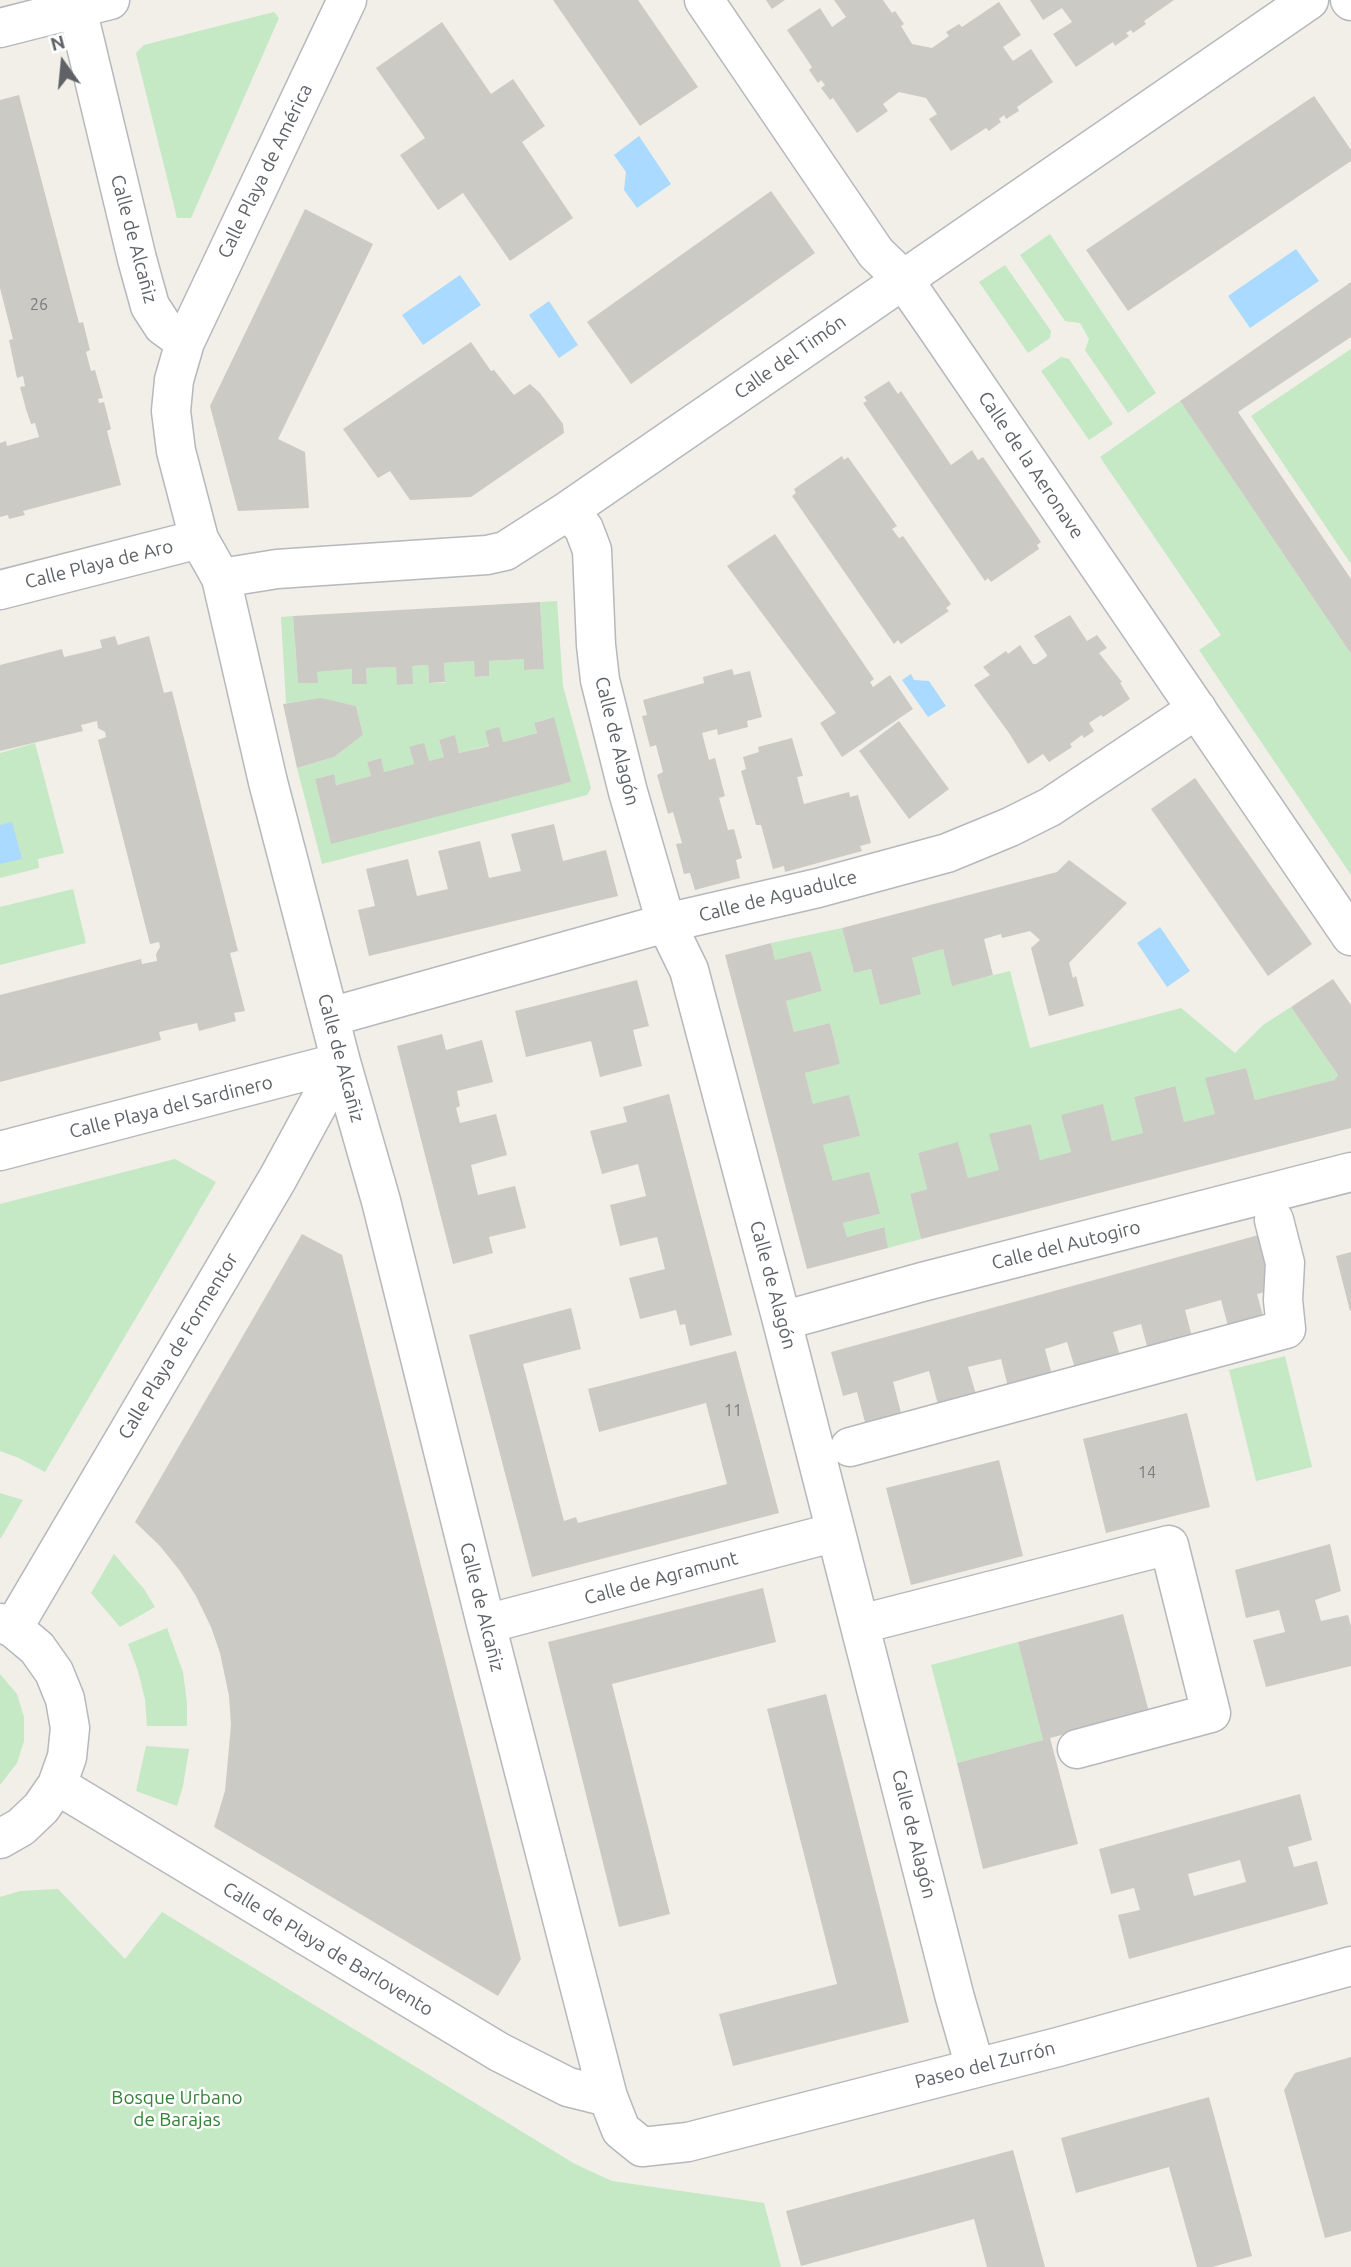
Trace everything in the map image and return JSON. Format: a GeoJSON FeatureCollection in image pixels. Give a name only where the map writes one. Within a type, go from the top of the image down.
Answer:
{"type":"FeatureCollection","features":[{"type":"Feature","properties":{"kind":"street","name":"Calle Playa de América"},"geometry":{"type":"LineString","coordinates":[[185,342],[347,0]]}},
{"type":"Feature","properties":{"kind":"street","name":"Calle de la Aeronave"},"geometry":{"type":"LineString","coordinates":[[704,0],[876,253],[903,279],[1351,936]]}},
{"type":"Feature","properties":{"kind":"street","name":"Calle del Timón"},"geometry":{"type":"LineString","coordinates":[[221,578],[277,569],[487,555],[505,551],[569,510],[1309,0]]}},
{"type":"Feature","properties":{"kind":"street","name":"Calle de Alcañiz"},"geometry":{"type":"LineString","coordinates":[[87,3],[137,259],[150,306],[163,326],[185,342],[174,380],[171,411],[176,451],[199,539],[221,578],[268,782],[380,1200],[486,1624],[615,2113]]}},
{"type":"Feature","properties":{"kind":"street"},"geometry":{"type":"LineString","coordinates":[[0,28],[87,3]]}},
{"type":"Feature","properties":{"kind":"street","name":"Calle de Alagón"},"geometry":{"type":"LineString","coordinates":[[569,510],[584,529],[592,550],[600,680],[628,792],[666,923],[689,970],[975,2067]]}},
{"type":"Feature","properties":{"kind":"street","name":"Calle Playa de Aro"},"geometry":{"type":"LineString","coordinates":[[0,590],[199,539]]}},
{"type":"Feature","properties":{"kind":"street","name":"Calle de Aguadulce"},"geometry":{"type":"LineString","coordinates":[[330,1017],[666,923],[818,888],[947,853],[1050,807],[1197,709]]}},
{"type":"Feature","properties":{"kind":"street","name":"Calle Playa del Sardinero"},"geometry":{"type":"LineString","coordinates":[[0,1151],[341,1062]]}},
{"type":"Feature","properties":{"kind":"street","name":"Calle Playa de Formentor"},"geometry":{"type":"LineString","coordinates":[[6,1625],[278,1178],[341,1062]]}},
{"type":"Feature","properties":{"kind":"street","name":"Calle del Autogiro"},"geometry":{"type":"LineString","coordinates":[[782,1321],[922,1282],[1351,1172]]}},
{"type":"Feature","properties":{"kind":"street"},"geometry":{"type":"LineString","coordinates":[[849,1447],[1286,1329],[1283,1300],[1285,1263],[1274,1220]]}},
{"type":"Feature","properties":{"kind":"street","name":"Calle de Agramunt"},"geometry":{"type":"LineString","coordinates":[[486,1624],[836,1532]]}},
{"type":"Feature","properties":{"kind":"street"},"geometry":{"type":"LineString","coordinates":[[861,1624],[1169,1545],[1211,1713],[1077,1749]]}},
{"type":"Feature","properties":{"kind":"street"},"geometry":{"type":"LineString","coordinates":[[0,1839],[21,1827],[41,1808],[57,1785],[69,1738],[65,1699],[54,1672],[37,1648],[6,1625]]}},
{"type":"Feature","properties":{"kind":"street","name":"Calle de Playa de Barlovento"},"geometry":{"type":"LineString","coordinates":[[57,1785],[499,2052],[615,2113]]}},
{"type":"Feature","properties":{"kind":"street","name":"Paseo del Zurrón"},"geometry":{"type":"LineString","coordinates":[[615,2113],[642,2147],[688,2142],[1058,2047],[1351,1966]]}},
{"type":"Feature","properties":{"kind":"green space"},"geometry":{"type":"Polygon","coordinates":[[[274,12],[279,18],[191,218],[177,218],[136,53],[144,45],[274,12]]]}},
{"type":"Feature","properties":{"kind":"green space"},"geometry":{"type":"Polygon","coordinates":[[[1050,234],[1156,393],[1128,413],[1085,350],[1089,339],[1080,323],[1065,321],[1020,255],[1050,234]]]}},
{"type":"Feature","properties":{"kind":"green space"},"geometry":{"type":"Polygon","coordinates":[[[1005,265],[1051,331],[1050,338],[1028,353],[979,282],[1005,265]]]}},
{"type":"Feature","properties":{"kind":"green space"},"geometry":{"type":"Polygon","coordinates":[[[1351,349],[1351,564],[1251,416],[1351,349]]]}},
{"type":"Feature","properties":{"kind":"green space"},"geometry":{"type":"Polygon","coordinates":[[[1061,357],[1069,359],[1113,424],[1089,440],[1041,371],[1061,357]]]}},
{"type":"Feature","properties":{"kind":"green space"},"geometry":{"type":"Polygon","coordinates":[[[1180,401],[1351,654],[1351,875],[1199,650],[1221,635],[1100,457],[1180,401]]]}},
{"type":"Feature","properties":{"kind":"green space"},"geometry":{"type":"Polygon","coordinates":[[[557,601],[563,686],[591,788],[587,795],[322,864],[297,768],[334,757],[363,735],[356,706],[321,699],[286,703],[281,617],[293,616],[298,683],[317,683],[317,672],[352,669],[353,684],[367,684],[366,668],[396,667],[398,685],[412,684],[412,666],[428,665],[429,683],[445,683],[444,663],[474,661],[476,677],[489,676],[489,661],[524,659],[524,670],[544,669],[540,602],[557,601]],[[553,717],[534,723],[537,733],[459,753],[455,736],[439,740],[444,757],[429,761],[409,748],[414,764],[384,772],[380,758],[367,762],[371,776],[336,785],[333,774],[315,779],[331,843],[570,782],[553,717]]]}},
{"type":"Feature","properties":{"kind":"green space"},"geometry":{"type":"Polygon","coordinates":[[[35,743],[64,853],[38,859],[39,868],[0,878],[0,753],[35,743]]]}},
{"type":"Feature","properties":{"kind":"green space"},"geometry":{"type":"Polygon","coordinates":[[[73,889],[86,943],[0,965],[0,907],[73,889]]]}},
{"type":"Feature","properties":{"kind":"green space"},"geometry":{"type":"Polygon","coordinates":[[[842,928],[854,973],[871,969],[881,1005],[912,958],[943,949],[953,985],[1010,971],[1030,1048],[1181,1008],[1235,1053],[1263,1025],[1291,1007],[1338,1075],[1334,1080],[1255,1100],[1246,1068],[1206,1078],[1215,1114],[1184,1122],[1174,1086],[1134,1097],[1143,1133],[1112,1141],[1103,1105],[1062,1116],[1071,1152],[1040,1160],[1031,1124],[990,1134],[999,1170],[968,1178],[958,1143],[918,1153],[927,1189],[910,1194],[921,1239],[888,1248],[883,1227],[847,1237],[843,1223],[880,1214],[833,1181],[823,1145],[859,1136],[813,1104],[805,1073],[840,1064],[830,1023],[794,1032],[786,1001],[822,991],[811,951],[775,960],[771,943],[842,928]]]}},
{"type":"Feature","properties":{"kind":"green space"},"geometry":{"type":"Polygon","coordinates":[[[175,1159],[216,1182],[45,1472],[0,1451],[0,1204],[175,1159]]]}},
{"type":"Feature","properties":{"kind":"green space"},"geometry":{"type":"Polygon","coordinates":[[[1285,1356],[1312,1467],[1256,1481],[1229,1370],[1285,1356]]]}},
{"type":"Feature","properties":{"kind":"green space"},"geometry":{"type":"Polygon","coordinates":[[[0,1493],[23,1500],[1,1538],[0,1538],[0,1493]]]}},
{"type":"Feature","properties":{"kind":"green space"},"geometry":{"type":"Polygon","coordinates":[[[114,1554],[144,1589],[155,1607],[120,1627],[91,1593],[114,1554]]]}},
{"type":"Feature","properties":{"kind":"green space"},"geometry":{"type":"Polygon","coordinates":[[[167,1628],[183,1672],[187,1726],[147,1726],[145,1699],[128,1644],[167,1628]]]}},
{"type":"Feature","properties":{"kind":"green space"},"geometry":{"type":"Polygon","coordinates":[[[1018,1642],[1043,1740],[957,1763],[931,1665],[1018,1642]]]}},
{"type":"Feature","properties":{"kind":"green space"},"geometry":{"type":"Polygon","coordinates":[[[0,1674],[17,1694],[24,1717],[24,1741],[17,1763],[0,1785],[0,1674]]]}},
{"type":"Feature","properties":{"kind":"green space"},"geometry":{"type":"Polygon","coordinates":[[[146,1746],[189,1749],[177,1806],[136,1791],[146,1746]]]}},
{"type":"Feature","properties":{"kind":"green space","name":"Bosque Urbano de Barajas"},"geometry":{"type":"Polygon","coordinates":[[[58,1889],[125,1959],[162,1912],[575,2164],[612,2181],[764,2203],[781,2267],[0,2267],[0,1897],[20,1891],[58,1889]]]}},
{"type":"Feature","properties":{"kind":"water"},"geometry":{"type":"Polygon","coordinates":[[[639,136],[671,184],[637,208],[624,190],[626,172],[614,155],[639,136]]]}},
{"type":"Feature","properties":{"kind":"water"},"geometry":{"type":"Polygon","coordinates":[[[1296,249],[1319,281],[1250,328],[1228,296],[1296,249]]]}},
{"type":"Feature","properties":{"kind":"water"},"geometry":{"type":"Polygon","coordinates":[[[460,275],[481,305],[423,345],[402,315],[460,275]]]}},
{"type":"Feature","properties":{"kind":"water"},"geometry":{"type":"Polygon","coordinates":[[[549,301],[578,345],[559,358],[529,315],[549,301]]]}},
{"type":"Feature","properties":{"kind":"water"},"geometry":{"type":"Polygon","coordinates":[[[911,674],[914,680],[929,681],[946,706],[928,717],[902,680],[911,674]]]}},
{"type":"Feature","properties":{"kind":"water"},"geometry":{"type":"Polygon","coordinates":[[[12,822],[22,859],[0,864],[0,825],[12,822]]]}},
{"type":"Feature","properties":{"kind":"water"},"geometry":{"type":"Polygon","coordinates":[[[1160,927],[1190,971],[1167,987],[1137,943],[1160,927]]]}},
{"type":"Feature","properties":{"kind":"building"},"geometry":{"type":"Polygon","coordinates":[[[553,0],[638,0],[698,87],[640,126],[553,0]]]}},
{"type":"Feature","properties":{"kind":"building"},"geometry":{"type":"Polygon","coordinates":[[[766,0],[785,0],[772,9],[766,0]]]}},
{"type":"Feature","properties":{"kind":"building"},"geometry":{"type":"Polygon","coordinates":[[[834,0],[883,0],[904,24],[901,26],[912,44],[932,48],[949,36],[946,32],[959,24],[962,27],[999,2],[1021,35],[1003,47],[1013,61],[1031,49],[1053,82],[1017,107],[1019,111],[1006,119],[1004,115],[999,119],[1001,122],[989,131],[986,128],[951,151],[929,119],[937,114],[926,98],[899,92],[883,104],[888,111],[857,133],[833,98],[830,100],[821,88],[825,85],[821,80],[818,83],[809,70],[812,67],[787,30],[820,8],[832,27],[846,17],[834,0]]]}},
{"type":"Feature","properties":{"kind":"building"},"geometry":{"type":"Polygon","coordinates":[[[1030,0],[1174,0],[1144,21],[1146,24],[1133,33],[1131,30],[1126,33],[1129,36],[1115,46],[1113,42],[1076,67],[1053,34],[1072,22],[1062,8],[1043,20],[1030,0]]]}},
{"type":"Feature","properties":{"kind":"building"},"geometry":{"type":"Polygon","coordinates":[[[442,22],[491,94],[513,79],[545,126],[522,142],[573,218],[510,261],[463,193],[438,210],[400,155],[425,138],[376,68],[442,22]]]}},
{"type":"Feature","properties":{"kind":"building"},"geometry":{"type":"Polygon","coordinates":[[[19,95],[79,323],[83,322],[90,350],[86,352],[91,371],[95,370],[103,398],[98,399],[99,403],[104,402],[111,429],[107,431],[121,485],[23,511],[25,515],[9,519],[8,515],[0,517],[0,443],[6,441],[7,446],[39,437],[35,423],[31,424],[20,387],[25,386],[23,376],[17,378],[9,340],[13,339],[0,288],[0,100],[19,95]]]}},
{"type":"Feature","properties":{"kind":"building"},"geometry":{"type":"Polygon","coordinates":[[[1314,96],[1351,150],[1351,161],[1128,311],[1086,250],[1314,96]]]}},
{"type":"Feature","properties":{"kind":"building"},"geometry":{"type":"Polygon","coordinates":[[[771,191],[815,253],[631,384],[587,322],[771,191]]]}},
{"type":"Feature","properties":{"kind":"building"},"geometry":{"type":"Polygon","coordinates":[[[305,209],[373,244],[278,439],[305,452],[309,508],[238,511],[210,406],[305,209]]]}},
{"type":"Feature","properties":{"kind":"building"},"geometry":{"type":"Polygon","coordinates":[[[1351,282],[1351,337],[1238,412],[1351,579],[1351,654],[1180,401],[1351,282]]]}},
{"type":"Feature","properties":{"kind":"building"},"geometry":{"type":"Polygon","coordinates":[[[471,342],[491,371],[494,370],[514,395],[530,384],[540,393],[563,424],[564,433],[471,497],[410,500],[390,471],[378,478],[343,429],[471,342]]]}},
{"type":"Feature","properties":{"kind":"building"},"geometry":{"type":"Polygon","coordinates":[[[889,381],[898,394],[901,391],[951,465],[972,450],[978,460],[983,457],[1041,542],[1037,545],[1039,549],[991,582],[988,578],[985,581],[863,403],[867,401],[864,397],[889,381]]]}},
{"type":"Feature","properties":{"kind":"building"},"geometry":{"type":"Polygon","coordinates":[[[842,456],[844,460],[848,457],[897,526],[892,529],[899,538],[903,536],[951,604],[946,608],[949,611],[901,644],[898,640],[894,644],[792,496],[796,493],[794,489],[842,456]]]}},
{"type":"Feature","properties":{"kind":"building"},"geometry":{"type":"Polygon","coordinates":[[[775,534],[874,679],[870,682],[873,687],[890,675],[913,709],[842,757],[820,723],[836,713],[727,566],[775,534]]]}},
{"type":"Feature","properties":{"kind":"building"},"geometry":{"type":"Polygon","coordinates":[[[540,602],[544,669],[524,670],[524,659],[489,661],[489,676],[475,677],[474,661],[444,663],[445,682],[429,683],[428,665],[412,666],[413,684],[397,685],[396,667],[366,668],[367,684],[352,684],[352,669],[317,672],[318,683],[298,683],[293,616],[540,602]]]}},
{"type":"Feature","properties":{"kind":"building"},"geometry":{"type":"Polygon","coordinates":[[[1070,615],[1087,641],[1097,635],[1107,648],[1099,653],[1122,682],[1120,683],[1130,699],[1089,723],[1094,731],[1084,738],[1082,735],[1070,744],[1072,747],[1049,762],[1043,754],[1028,764],[974,685],[990,675],[983,667],[1020,645],[1033,664],[1046,657],[1034,636],[1070,615]]]}},
{"type":"Feature","properties":{"kind":"building"},"geometry":{"type":"Polygon","coordinates":[[[115,636],[118,645],[149,636],[164,693],[172,691],[238,951],[230,953],[245,1011],[234,1013],[236,1021],[199,1031],[197,1023],[159,1032],[161,1040],[0,1082],[0,995],[141,959],[142,964],[157,961],[159,942],[150,944],[98,740],[106,737],[105,732],[98,728],[97,721],[81,725],[83,731],[0,751],[0,665],[62,649],[64,657],[102,648],[100,640],[115,636]]]}},
{"type":"Feature","properties":{"kind":"building"},"geometry":{"type":"Polygon","coordinates":[[[732,669],[734,675],[750,671],[762,717],[747,721],[748,727],[718,735],[717,729],[702,733],[709,760],[715,758],[725,796],[719,798],[728,830],[734,829],[742,858],[736,860],[740,878],[695,890],[690,873],[684,874],[676,844],[682,843],[673,812],[668,814],[657,775],[663,772],[656,745],[650,747],[642,716],[647,715],[643,700],[704,683],[703,677],[732,669]]]}},
{"type":"Feature","properties":{"kind":"building"},"geometry":{"type":"Polygon","coordinates":[[[321,698],[356,706],[363,735],[334,757],[297,768],[283,704],[321,698]]]}},
{"type":"Feature","properties":{"kind":"building"},"geometry":{"type":"Polygon","coordinates":[[[554,717],[571,782],[331,844],[315,779],[334,774],[336,785],[371,776],[367,762],[381,758],[384,772],[414,764],[409,747],[424,743],[429,761],[444,757],[439,740],[455,735],[459,753],[489,746],[485,731],[499,727],[503,742],[537,733],[534,723],[554,717]]]}},
{"type":"Feature","properties":{"kind":"building"},"geometry":{"type":"Polygon","coordinates":[[[899,721],[949,789],[909,819],[859,751],[899,721]]]}},
{"type":"Feature","properties":{"kind":"building"},"geometry":{"type":"Polygon","coordinates":[[[792,738],[803,776],[797,777],[804,804],[849,792],[850,797],[858,795],[871,843],[860,846],[862,851],[785,872],[784,866],[773,869],[761,825],[756,825],[741,771],[746,769],[743,757],[759,752],[758,747],[792,738]]]}},
{"type":"Feature","properties":{"kind":"building"},"geometry":{"type":"Polygon","coordinates":[[[1195,778],[1312,944],[1268,976],[1151,809],[1195,778]]]}},
{"type":"Feature","properties":{"kind":"building"},"geometry":{"type":"Polygon","coordinates":[[[554,824],[563,861],[606,850],[618,896],[369,956],[358,910],[375,906],[366,869],[408,859],[417,896],[448,889],[438,851],[480,841],[489,878],[521,871],[511,834],[554,824]]]}},
{"type":"Feature","properties":{"kind":"building"},"geometry":{"type":"Polygon","coordinates":[[[1069,860],[1127,903],[1069,963],[1073,978],[1076,976],[1084,1006],[1049,1016],[1031,948],[1040,940],[1030,931],[984,939],[993,975],[952,986],[943,949],[912,958],[921,994],[880,1005],[871,969],[854,973],[842,928],[1057,872],[1069,860]]]}},
{"type":"Feature","properties":{"kind":"building"},"geometry":{"type":"Polygon","coordinates":[[[771,943],[775,960],[811,951],[822,991],[786,1001],[794,1032],[830,1023],[840,1064],[805,1073],[813,1104],[849,1095],[860,1136],[823,1145],[833,1181],[869,1172],[880,1214],[843,1223],[847,1237],[884,1227],[888,1248],[807,1269],[725,955],[771,943]]]}},
{"type":"Feature","properties":{"kind":"building"},"geometry":{"type":"Polygon","coordinates":[[[1333,979],[1351,1005],[1351,1128],[921,1239],[910,1194],[927,1189],[918,1153],[958,1142],[968,1178],[999,1170],[989,1134],[1031,1124],[1040,1160],[1071,1152],[1061,1115],[1103,1104],[1112,1141],[1143,1133],[1134,1097],[1175,1086],[1184,1122],[1215,1114],[1205,1078],[1246,1068],[1255,1100],[1334,1080],[1338,1075],[1291,1007],[1333,979]]]}},
{"type":"Feature","properties":{"kind":"building"},"geometry":{"type":"Polygon","coordinates":[[[637,980],[649,1026],[633,1030],[642,1066],[600,1077],[591,1041],[526,1057],[515,1011],[637,980]]]}},
{"type":"Feature","properties":{"kind":"building"},"geometry":{"type":"Polygon","coordinates":[[[442,1034],[446,1050],[482,1040],[493,1082],[457,1091],[460,1106],[456,1108],[460,1123],[496,1114],[507,1155],[471,1165],[478,1195],[515,1186],[526,1228],[489,1237],[493,1253],[453,1264],[397,1046],[442,1034]]]}},
{"type":"Feature","properties":{"kind":"building"},"geometry":{"type":"Polygon","coordinates":[[[669,1094],[732,1335],[690,1346],[685,1324],[680,1325],[676,1310],[640,1319],[629,1278],[665,1269],[657,1237],[620,1246],[610,1205],[646,1196],[638,1164],[602,1174],[590,1131],[627,1122],[623,1107],[669,1094]]]}},
{"type":"Feature","properties":{"kind":"building"},"geometry":{"type":"Polygon","coordinates":[[[1266,1233],[1281,1288],[1257,1294],[1266,1327],[1231,1337],[1221,1300],[1185,1310],[1195,1348],[1151,1361],[1141,1324],[1113,1332],[1124,1369],[1079,1381],[1067,1342],[1045,1349],[1055,1386],[1011,1399],[1001,1359],[968,1367],[978,1401],[940,1412],[929,1371],[893,1382],[903,1420],[867,1430],[857,1392],[843,1396],[831,1352],[1266,1233]]]}},
{"type":"Feature","properties":{"kind":"building"},"geometry":{"type":"Polygon","coordinates":[[[302,1234],[342,1255],[521,1959],[498,1996],[214,1827],[225,1791],[231,1725],[229,1696],[220,1653],[196,1596],[180,1571],[160,1546],[135,1522],[302,1234]]]}},
{"type":"Feature","properties":{"kind":"building"},"geometry":{"type":"Polygon","coordinates":[[[1351,1252],[1351,1311],[1350,1311],[1336,1256],[1351,1252]]]}},
{"type":"Feature","properties":{"kind":"building"},"geometry":{"type":"Polygon","coordinates":[[[571,1308],[581,1349],[523,1364],[564,1521],[576,1517],[578,1523],[727,1484],[706,1403],[599,1432],[588,1389],[736,1351],[779,1513],[532,1577],[469,1335],[571,1308]]]}},
{"type":"Feature","properties":{"kind":"building"},"geometry":{"type":"Polygon","coordinates":[[[1187,1413],[1210,1507],[1106,1533],[1083,1439],[1187,1413]]]}},
{"type":"Feature","properties":{"kind":"building"},"geometry":{"type":"Polygon","coordinates":[[[999,1460],[1023,1556],[911,1585],[886,1488],[999,1460]]]}},
{"type":"Feature","properties":{"kind":"building"},"geometry":{"type":"Polygon","coordinates":[[[1330,1544],[1341,1591],[1315,1600],[1321,1621],[1348,1615],[1351,1626],[1351,1666],[1266,1687],[1253,1640],[1285,1632],[1279,1610],[1246,1618],[1235,1570],[1330,1544]]]}},
{"type":"Feature","properties":{"kind":"building"},"geometry":{"type":"Polygon","coordinates":[[[763,1588],[776,1642],[612,1684],[670,1914],[619,1927],[548,1642],[763,1588]]]}},
{"type":"Feature","properties":{"kind":"building"},"geometry":{"type":"Polygon","coordinates":[[[1123,1614],[1149,1712],[1050,1738],[1078,1844],[983,1869],[957,1763],[1043,1740],[1018,1642],[1123,1614]]]}},
{"type":"Feature","properties":{"kind":"building"},"geometry":{"type":"Polygon","coordinates":[[[826,1694],[909,2022],[733,2066],[719,2014],[837,1984],[767,1709],[826,1694]]]}},
{"type":"Feature","properties":{"kind":"building"},"geometry":{"type":"Polygon","coordinates":[[[1300,1794],[1312,1840],[1288,1847],[1294,1867],[1317,1861],[1328,1904],[1129,1959],[1118,1915],[1140,1910],[1134,1888],[1111,1894],[1099,1849],[1300,1794]],[[1240,1860],[1188,1874],[1194,1896],[1246,1882],[1240,1860]]]}},
{"type":"Feature","properties":{"kind":"building"},"geometry":{"type":"Polygon","coordinates":[[[1351,2057],[1351,2231],[1325,2238],[1284,2090],[1295,2073],[1351,2057]]]}},
{"type":"Feature","properties":{"kind":"building"},"geometry":{"type":"Polygon","coordinates":[[[1209,2097],[1252,2256],[1212,2267],[1197,2267],[1169,2167],[1076,2193],[1061,2138],[1209,2097]]]}},
{"type":"Feature","properties":{"kind":"building"},"geometry":{"type":"Polygon","coordinates":[[[1013,2150],[1045,2267],[987,2267],[974,2219],[801,2266],[786,2211],[1013,2150]]]}}]}
